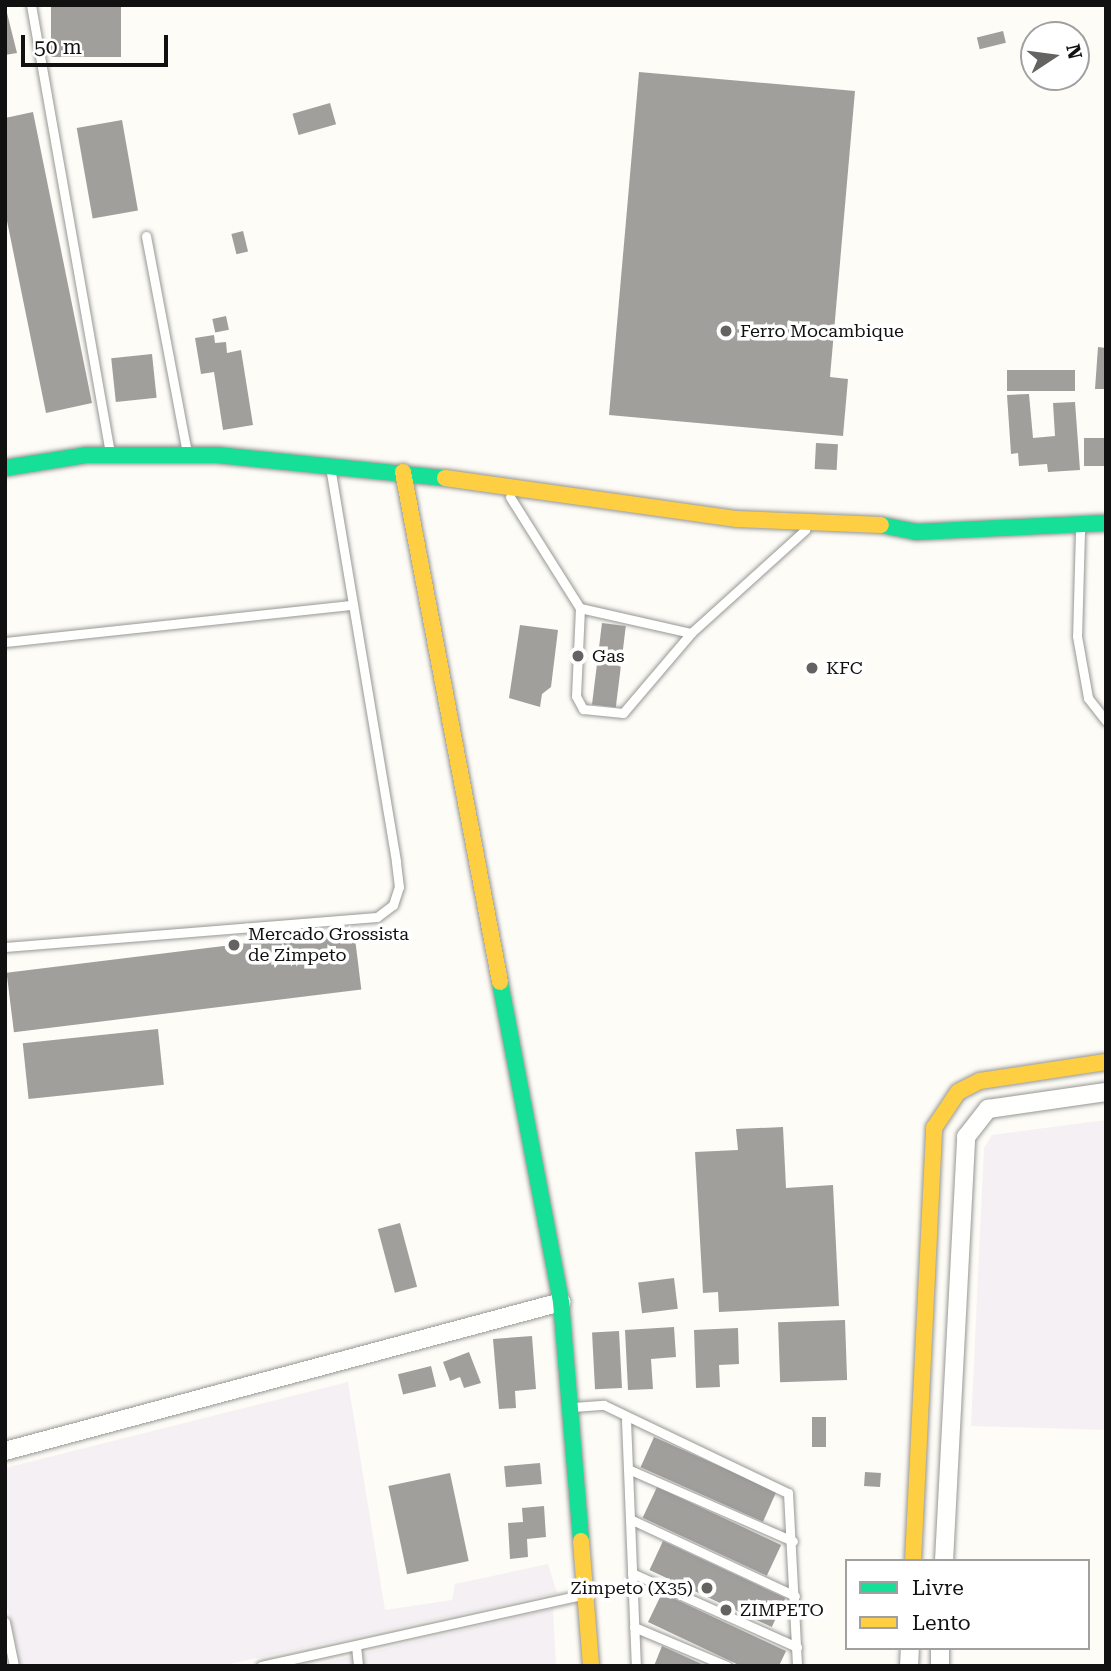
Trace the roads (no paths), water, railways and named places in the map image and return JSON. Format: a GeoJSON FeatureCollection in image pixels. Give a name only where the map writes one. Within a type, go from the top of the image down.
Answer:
{"type":"FeatureCollection","features":[{"type":"Feature","properties":{"kind":"main road"},"geometry":{"type":"LineString","coordinates":[[5,468],[110,454],[188,455],[403,472],[505,489],[811,524],[875,524],[916,532],[1106,523]]}},
{"type":"Feature","properties":{"kind":"main road"},"geometry":{"type":"LineString","coordinates":[[403,472],[561,1302],[591,1666]]}},
{"type":"Feature","properties":{"kind":"main road"},"geometry":{"type":"LineString","coordinates":[[914,1559],[934,1128],[958,1092],[980,1081],[1106,1062]]}},
{"type":"Feature","properties":{"kind":"street"},"geometry":{"type":"LineString","coordinates":[[944,1559],[967,1137],[988,1109],[1106,1092]]}},
{"type":"Feature","properties":{"kind":"street"},"geometry":{"type":"LineString","coordinates":[[5,1451],[561,1302]]}},
{"type":"Feature","properties":{"kind":"lane"},"geometry":{"type":"LineString","coordinates":[[31,5],[110,454]]}},
{"type":"Feature","properties":{"kind":"lane"},"geometry":{"type":"LineString","coordinates":[[146,236],[188,455]]}},
{"type":"Feature","properties":{"kind":"lane"},"geometry":{"type":"LineString","coordinates":[[5,947],[377,917],[393,905],[399,887],[396,861],[330,466]]}},
{"type":"Feature","properties":{"kind":"lane"},"geometry":{"type":"LineString","coordinates":[[505,489],[580,608],[576,696],[583,709],[623,713],[691,633],[811,524]]}},
{"type":"Feature","properties":{"kind":"lane"},"geometry":{"type":"LineString","coordinates":[[1080,524],[1077,636],[1088,698],[1106,721]]}},
{"type":"Feature","properties":{"kind":"lane"},"geometry":{"type":"LineString","coordinates":[[5,642],[354,605]]}},
{"type":"Feature","properties":{"kind":"lane"},"geometry":{"type":"LineString","coordinates":[[580,608],[691,633]]}},
{"type":"Feature","properties":{"kind":"lane"},"geometry":{"type":"LineString","coordinates":[[571,1408],[604,1405],[626,1420],[781,1486],[792,1505],[797,1666]]}},
{"type":"Feature","properties":{"kind":"lane"},"geometry":{"type":"LineString","coordinates":[[626,1420],[636,1666]]}},
{"type":"Feature","properties":{"kind":"lane"},"geometry":{"type":"LineString","coordinates":[[628,1469],[793,1541]]}},
{"type":"Feature","properties":{"kind":"lane"},"geometry":{"type":"LineString","coordinates":[[630,1519],[795,1595]]}},
{"type":"Feature","properties":{"kind":"lane"},"geometry":{"type":"LineString","coordinates":[[632,1573],[797,1647]]}},
{"type":"Feature","properties":{"kind":"lane"},"geometry":{"type":"LineString","coordinates":[[261,1666],[586,1594]]}},
{"type":"Feature","properties":{"kind":"lane"},"geometry":{"type":"LineString","coordinates":[[5,1622],[14,1666]]}},
{"type":"Feature","properties":{"kind":"lane"},"geometry":{"type":"LineString","coordinates":[[634,1627],[727,1666]]}},
{"type":"Feature","properties":{"kind":"lane"},"geometry":{"type":"LineString","coordinates":[[356,1646],[358,1666]]}},
{"type":"Feature","properties":{"kind":"place","name":"Ferro Mocambique"},"geometry":{"type":"Point","coordinates":[726,331]}},
{"type":"Feature","properties":{"kind":"place","name":"Gas"},"geometry":{"type":"Point","coordinates":[578,656]}},
{"type":"Feature","properties":{"kind":"place","name":"KFC"},"geometry":{"type":"Point","coordinates":[812,668]}},
{"type":"Feature","properties":{"kind":"place","name":"Mercado Grossista de Zimpeto"},"geometry":{"type":"Point","coordinates":[234,945]}},
{"type":"Feature","properties":{"kind":"place","name":"Zimpeto (X35)"},"geometry":{"type":"Point","coordinates":[707,1588]}},
{"type":"Feature","properties":{"kind":"place","name":"ZIMPETO"},"geometry":{"type":"Point","coordinates":[726,1610]}}]}
